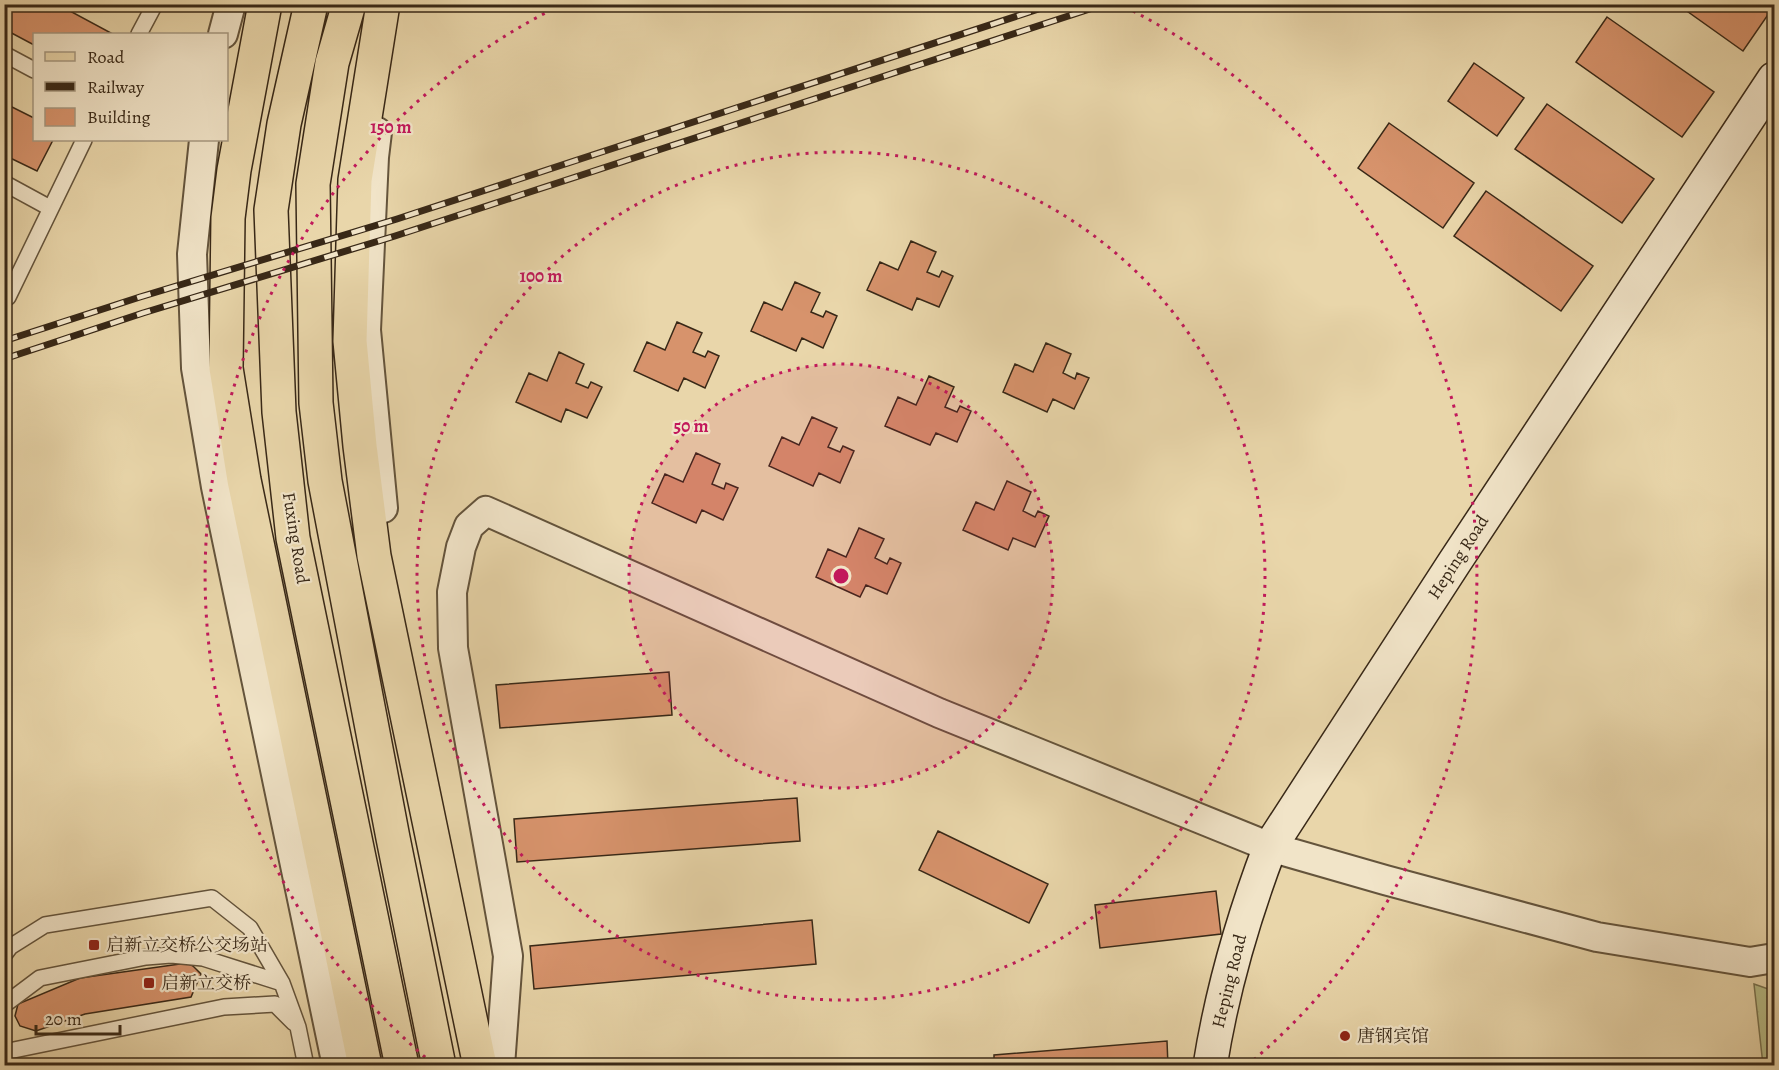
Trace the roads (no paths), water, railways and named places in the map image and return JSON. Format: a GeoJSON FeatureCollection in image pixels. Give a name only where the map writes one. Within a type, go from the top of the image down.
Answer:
{"type":"FeatureCollection","features":[{"type":"Feature","properties":{"kind":"main road"},"geometry":{"type":"LineString","coordinates":[[265,4],[234,170],[228,218],[226,368],[244,480],[365,1065]]}},
{"type":"Feature","properties":{"kind":"main road","name":"Fuxing Road"},"geometry":{"type":"LineString","coordinates":[[311,4],[284,124],[271,210],[279,412],[293,538],[402,1065]]}},
{"type":"Feature","properties":{"kind":"main road","name":"Fuxing Road"},"geometry":{"type":"LineString","coordinates":[[349,4],[332,63],[313,184],[316,403],[325,481],[393,838],[440,1065]]}},
{"type":"Feature","properties":{"kind":"main road"},"geometry":{"type":"LineString","coordinates":[[383,4],[355,180],[350,341],[356,411],[374,556],[480,1065]]}},
{"type":"Feature","properties":{"kind":"street"},"geometry":{"type":"LineString","coordinates":[[223,33],[231,4]]}},
{"type":"Feature","properties":{"kind":"street"},"geometry":{"type":"LineString","coordinates":[[399,4],[391,39],[374,157],[366,330],[390,571],[494,1065]]}},
{"type":"Feature","properties":{"kind":"street","name":"Heping Road"},"geometry":{"type":"LineString","coordinates":[[1210,1065],[1226,982],[1250,899],[1270,847],[1454,563],[1774,79]]}},
{"type":"Feature","properties":{"kind":"street"},"geometry":{"type":"LineString","coordinates":[[204,141],[192,254],[196,368],[216,488],[337,1065]]}},
{"type":"Feature","properties":{"kind":"street"},"geometry":{"type":"LineString","coordinates":[[500,1065],[508,956],[453,648],[452,592],[460,547],[469,526],[486,511],[939,713],[1270,847],[1597,938],[1750,962],[1774,958]]}},
{"type":"Feature","properties":{"kind":"lane"},"geometry":{"type":"LineString","coordinates":[[141,33],[156,4]]}},
{"type":"Feature","properties":{"kind":"lane"},"geometry":{"type":"LineString","coordinates":[[4,54],[33,69]]}},
{"type":"Feature","properties":{"kind":"lane"},"geometry":{"type":"LineString","coordinates":[[4,297],[8,297],[84,141]]}},
{"type":"Feature","properties":{"kind":"lane"},"geometry":{"type":"LineString","coordinates":[[4,183],[50,208]]}},
{"type":"Feature","properties":{"kind":"lane"},"geometry":{"type":"LineString","coordinates":[[4,955],[10,947],[45,925],[212,898],[250,928],[282,983],[298,1027],[306,1065]]}},
{"type":"Feature","properties":{"kind":"lane"},"geometry":{"type":"LineString","coordinates":[[4,1005],[40,978],[146,957],[171,955],[203,958],[282,983]]}},
{"type":"Feature","properties":{"kind":"lane"},"geometry":{"type":"LineString","coordinates":[[4,1052],[224,1007],[275,1004],[298,1027]]}},
{"type":"Feature","properties":{"kind":"railway"},"geometry":{"type":"LineString","coordinates":[[4,341],[397,219],[1054,4]]}},
{"type":"Feature","properties":{"kind":"railway"},"geometry":{"type":"LineString","coordinates":[[4,359],[143,313],[395,236],[1105,4]]}},
{"type":"Feature","properties":{"kind":"place","name":"启新立交桥公交场站"},"geometry":{"type":"Point","coordinates":[94,945]}},
{"type":"Feature","properties":{"kind":"place","name":"启新立交桥"},"geometry":{"type":"Point","coordinates":[149,983]}},
{"type":"Feature","properties":{"kind":"place","name":"唐钢宾馆"},"geometry":{"type":"Point","coordinates":[1345,1036]}}]}
